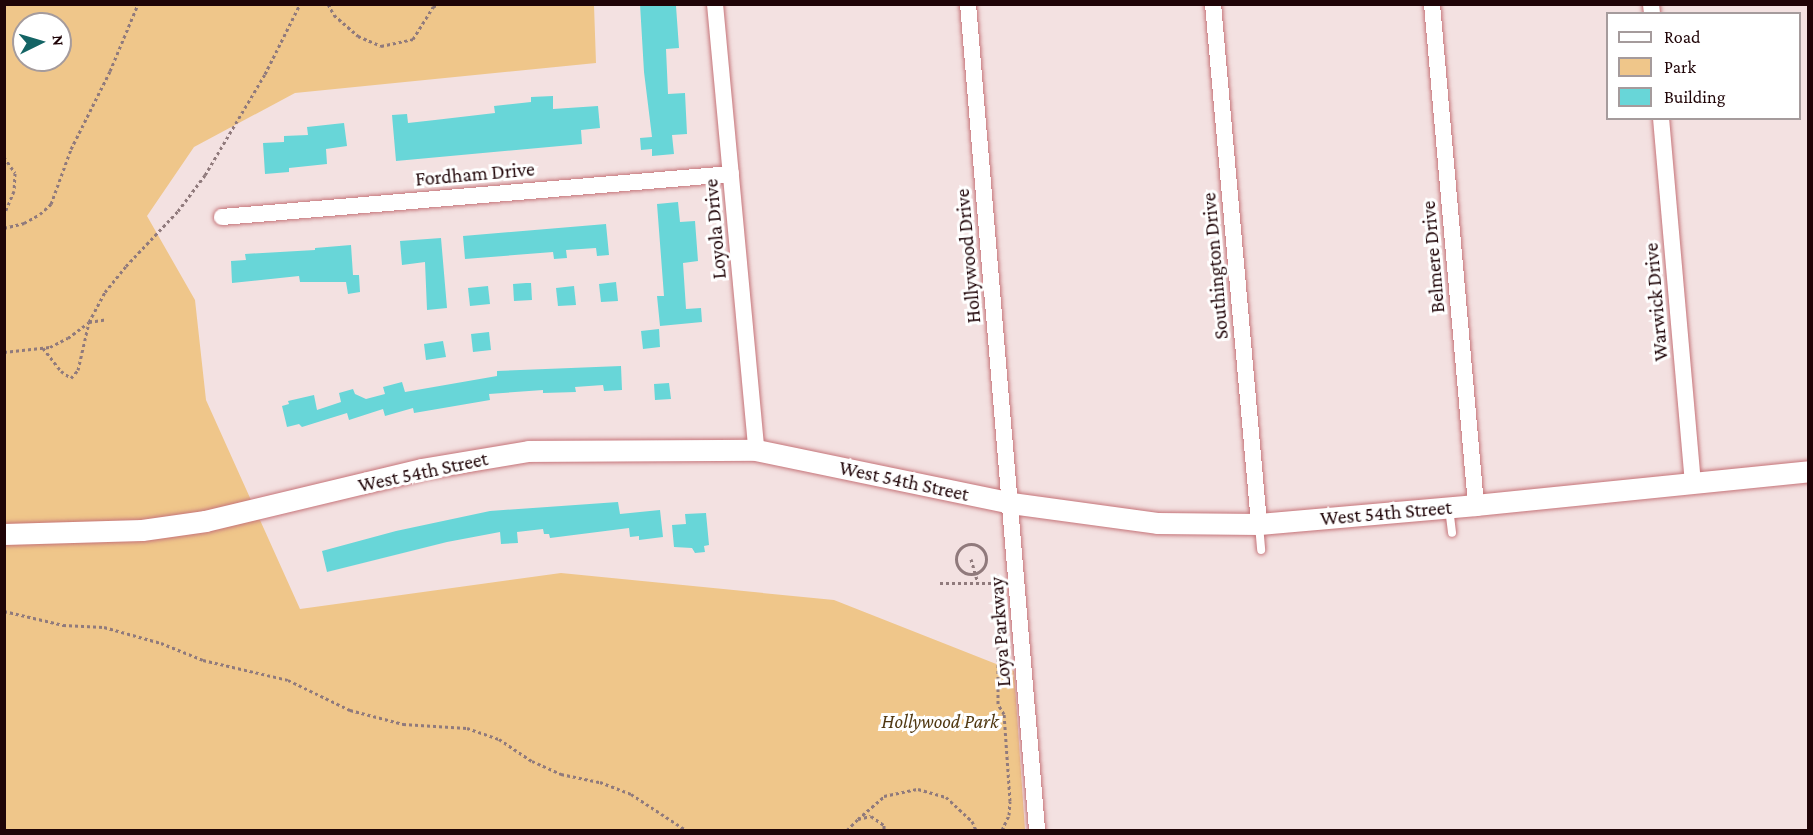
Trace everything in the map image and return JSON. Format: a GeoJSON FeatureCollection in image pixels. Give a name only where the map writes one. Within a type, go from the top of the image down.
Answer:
{"type":"FeatureCollection","features":[{"type":"Feature","properties":{"kind":"street","name":"Loyola Drive"},"geometry":{"type":"LineString","coordinates":[[715,4],[756,450]]}},
{"type":"Feature","properties":{"kind":"street","name":"Hollywood Drive"},"geometry":{"type":"LineString","coordinates":[[968,4],[1011,503]]}},
{"type":"Feature","properties":{"kind":"street","name":"Southington Drive"},"geometry":{"type":"LineString","coordinates":[[1213,4],[1259,524]]}},
{"type":"Feature","properties":{"kind":"street","name":"Belmere Drive"},"geometry":{"type":"LineString","coordinates":[[1432,4],[1476,505]]}},
{"type":"Feature","properties":{"kind":"street","name":"Warwick Drive"},"geometry":{"type":"LineString","coordinates":[[1661,120],[1693,481]]}},
{"type":"Feature","properties":{"kind":"street","name":"Fordham Drive"},"geometry":{"type":"LineString","coordinates":[[222,217],[731,174]]}},
{"type":"Feature","properties":{"kind":"street","name":"West 54th Street"},"geometry":{"type":"LineString","coordinates":[[4,534],[142,530],[205,521],[421,469],[529,451],[756,450],[1011,503],[1157,523],[1259,524],[1449,508],[1693,481],[1809,471]]}},
{"type":"Feature","properties":{"kind":"street","name":"Loya Parkway"},"geometry":{"type":"LineString","coordinates":[[1011,503],[1037,831]]}},
{"type":"Feature","properties":{"kind":"lane"},"geometry":{"type":"LineString","coordinates":[[1449,508],[1452,533]]}},
{"type":"Feature","properties":{"kind":"lane"},"geometry":{"type":"LineString","coordinates":[[1259,524],[1260,550]]}},
{"type":"Feature","properties":{"kind":"path"},"geometry":{"type":"LineString","coordinates":[[4,228],[24,224],[51,204],[71,150],[110,71],[138,4]]}},
{"type":"Feature","properties":{"kind":"path"},"geometry":{"type":"LineString","coordinates":[[43,348],[61,371],[71,378],[78,370],[89,322],[105,292],[126,266],[178,211],[206,175],[265,74],[300,4]]}},
{"type":"Feature","properties":{"kind":"path"},"geometry":{"type":"LineString","coordinates":[[328,4],[334,15],[358,36],[381,46],[413,39],[438,4]]}},
{"type":"Feature","properties":{"kind":"path"},"geometry":{"type":"LineString","coordinates":[[4,157],[15,172],[14,191],[4,214]]}},
{"type":"Feature","properties":{"kind":"path"},"geometry":{"type":"LineString","coordinates":[[4,352],[43,348],[68,338],[89,322],[107,319]]}},
{"type":"Feature","properties":{"kind":"path"},"geometry":{"type":"LineString","coordinates":[[972,543],[983,548],[987,560],[982,571],[975,573],[969,575],[959,570],[955,557],[960,546],[972,543]]}},
{"type":"Feature","properties":{"kind":"path"},"geometry":{"type":"LineString","coordinates":[[971,559],[978,583]]}},
{"type":"Feature","properties":{"kind":"path"},"geometry":{"type":"LineString","coordinates":[[940,583],[992,584]]}},
{"type":"Feature","properties":{"kind":"path"},"geometry":{"type":"LineString","coordinates":[[4,610],[63,625],[104,627],[161,644],[203,660],[288,680],[350,710],[403,724],[467,728],[499,739],[532,761],[561,774],[600,782],[631,794],[686,831]]}},
{"type":"Feature","properties":{"kind":"path"},"geometry":{"type":"LineString","coordinates":[[998,638],[998,704],[1004,714],[1010,801],[1009,815],[1002,831]]}},
{"type":"Feature","properties":{"kind":"path"},"geometry":{"type":"LineString","coordinates":[[848,831],[884,796],[918,789],[946,797],[972,820],[976,831]]}},
{"type":"Feature","properties":{"kind":"path"},"geometry":{"type":"LineString","coordinates":[[858,819],[871,816],[884,825],[884,831]]}},
{"type":"Feature","properties":{"kind":"green space","name":"Hollywood Park"},"geometry":{"type":"Polygon","coordinates":[[[5,5],[594,5],[596,63],[295,93],[194,147],[147,216],[195,300],[206,400],[300,609],[561,573],[834,600],[1014,671],[1025,830],[5,830],[5,5]]]}},
{"type":"Feature","properties":{"kind":"building"},"geometry":{"type":"Polygon","coordinates":[[[640,4],[676,6],[679,48],[666,49],[668,94],[685,93],[687,134],[672,135],[674,154],[652,156],[652,149],[641,150],[640,138],[652,137],[644,72],[640,4]]]}},
{"type":"Feature","properties":{"kind":"building"},"geometry":{"type":"Polygon","coordinates":[[[553,96],[553,109],[598,106],[600,128],[581,130],[582,144],[396,161],[392,115],[407,114],[408,123],[495,113],[494,106],[531,102],[531,97],[553,96]]]}},
{"type":"Feature","properties":{"kind":"building"},"geometry":{"type":"Polygon","coordinates":[[[344,123],[347,146],[326,149],[327,164],[289,168],[289,172],[265,174],[263,143],[284,142],[284,136],[308,135],[307,127],[344,123]]]}},
{"type":"Feature","properties":{"kind":"building"},"geometry":{"type":"Polygon","coordinates":[[[678,202],[680,222],[695,221],[698,261],[683,263],[686,309],[701,308],[702,322],[660,326],[657,296],[664,296],[657,204],[678,202]]]}},
{"type":"Feature","properties":{"kind":"building"},"geometry":{"type":"Polygon","coordinates":[[[606,224],[609,255],[597,256],[596,248],[566,250],[567,258],[554,259],[553,252],[465,259],[463,236],[606,224]]]}},
{"type":"Feature","properties":{"kind":"building"},"geometry":{"type":"Polygon","coordinates":[[[441,238],[447,308],[427,310],[425,262],[402,265],[400,241],[441,238]]]}},
{"type":"Feature","properties":{"kind":"building"},"geometry":{"type":"Polygon","coordinates":[[[351,245],[353,275],[359,275],[360,292],[348,294],[346,282],[300,282],[299,276],[232,283],[231,261],[246,260],[245,254],[315,250],[315,248],[351,245]]]}},
{"type":"Feature","properties":{"kind":"building"},"geometry":{"type":"Polygon","coordinates":[[[616,282],[618,301],[601,302],[599,284],[616,282]]]}},
{"type":"Feature","properties":{"kind":"building"},"geometry":{"type":"Polygon","coordinates":[[[531,283],[532,300],[514,301],[513,284],[531,283]]]}},
{"type":"Feature","properties":{"kind":"building"},"geometry":{"type":"Polygon","coordinates":[[[488,286],[490,304],[470,306],[468,288],[488,286]]]}},
{"type":"Feature","properties":{"kind":"building"},"geometry":{"type":"Polygon","coordinates":[[[574,286],[576,305],[558,306],[556,288],[574,286]]]}},
{"type":"Feature","properties":{"kind":"building"},"geometry":{"type":"Polygon","coordinates":[[[659,329],[660,347],[643,349],[641,331],[659,329]]]}},
{"type":"Feature","properties":{"kind":"building"},"geometry":{"type":"Polygon","coordinates":[[[489,332],[491,350],[473,352],[471,334],[489,332]]]}},
{"type":"Feature","properties":{"kind":"building"},"geometry":{"type":"Polygon","coordinates":[[[443,341],[446,357],[426,360],[424,344],[443,341]]]}},
{"type":"Feature","properties":{"kind":"building"},"geometry":{"type":"Polygon","coordinates":[[[621,366],[622,390],[604,391],[603,385],[575,387],[576,392],[543,393],[543,390],[489,394],[490,400],[414,413],[413,408],[385,416],[383,409],[349,420],[347,413],[302,427],[299,424],[287,427],[282,406],[289,404],[288,401],[314,395],[317,410],[341,402],[339,393],[353,389],[355,394],[366,399],[385,394],[383,387],[402,382],[405,392],[497,376],[497,371],[621,366]]]}},
{"type":"Feature","properties":{"kind":"building"},"geometry":{"type":"Polygon","coordinates":[[[669,383],[671,399],[655,400],[654,384],[669,383]]]}},
{"type":"Feature","properties":{"kind":"building"},"geometry":{"type":"Polygon","coordinates":[[[618,502],[620,514],[660,510],[663,537],[639,540],[639,536],[630,537],[629,528],[550,538],[549,534],[544,534],[543,529],[517,532],[518,543],[501,544],[500,532],[447,542],[327,572],[322,551],[396,531],[490,511],[618,502]]]}},
{"type":"Feature","properties":{"kind":"building"},"geometry":{"type":"Polygon","coordinates":[[[706,513],[709,545],[704,546],[705,552],[695,553],[692,548],[674,547],[672,525],[686,524],[685,514],[706,513]]]}}]}
